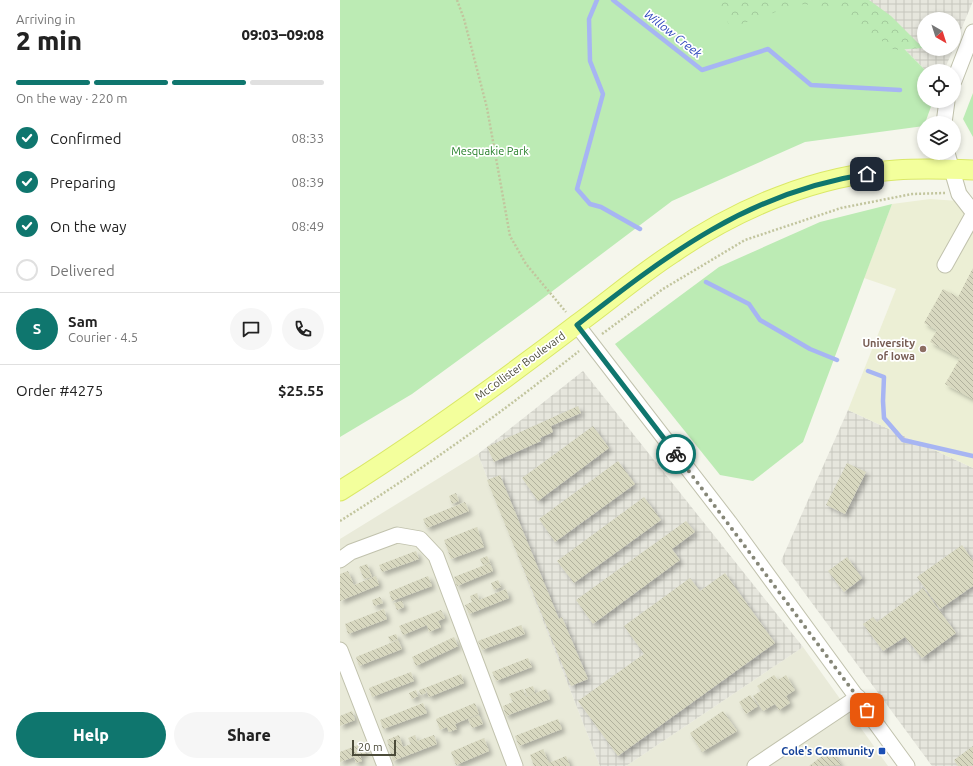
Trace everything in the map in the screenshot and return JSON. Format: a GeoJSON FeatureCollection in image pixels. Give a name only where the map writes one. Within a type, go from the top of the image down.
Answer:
{"type":"FeatureCollection","features":[{"type":"Feature","properties":{"kind":"main road","name":"McCollister Boulevard"},"geometry":{"type":"LineString","coordinates":[[340,491],[381,465],[577,325],[673,252],[715,226],[754,207],[804,188],[852,176],[949,161],[973,170]]}},
{"type":"Feature","properties":{"kind":"street"},"geometry":{"type":"LineString","coordinates":[[961,64],[973,32]]}},
{"type":"Feature","properties":{"kind":"street"},"geometry":{"type":"LineString","coordinates":[[945,266],[973,214],[960,194],[949,161]]}},
{"type":"Feature","properties":{"kind":"street"},"geometry":{"type":"LineString","coordinates":[[577,325],[733,528],[907,766]]}},
{"type":"Feature","properties":{"kind":"street"},"geometry":{"type":"LineString","coordinates":[[340,560],[351,552],[397,536],[420,539],[436,556],[515,766]]}},
{"type":"Feature","properties":{"kind":"street"},"geometry":{"type":"LineString","coordinates":[[340,650],[385,766]]}},
{"type":"Feature","properties":{"kind":"street"},"geometry":{"type":"LineString","coordinates":[[755,766],[858,697]]}},
{"type":"Feature","properties":{"kind":"path"},"geometry":{"type":"LineString","coordinates":[[457,0],[464,19],[487,108],[510,236],[526,264],[577,325]]}},
{"type":"Feature","properties":{"kind":"path"},"geometry":{"type":"LineString","coordinates":[[340,521],[402,482],[523,396],[590,343],[664,290],[745,240],[841,208],[912,194],[960,194]]}},
{"type":"Feature","properties":{"kind":"shaded area"},"geometry":{"type":"Polygon","coordinates":[[[856,0],[973,0],[961,30],[961,12],[917,12],[917,56],[950,56],[947,64],[919,64],[856,0]]]}},
{"type":"Feature","properties":{"kind":"shaded area","name":"University of Iowa"},"geometry":{"type":"Polygon","coordinates":[[[930,199],[973,202],[973,468],[848,410],[896,289],[864,278],[892,204],[930,199]]]}},
{"type":"Feature","properties":{"kind":"shaded area"},"geometry":{"type":"Polygon","coordinates":[[[583,371],[803,647],[626,766],[600,766],[478,454],[583,371]]]}},
{"type":"Feature","properties":{"kind":"shaded area"},"geometry":{"type":"Polygon","coordinates":[[[848,410],[973,468],[973,766],[932,766],[781,561],[848,410]]]}},
{"type":"Feature","properties":{"kind":"shaded area"},"geometry":{"type":"Polygon","coordinates":[[[478,454],[600,766],[340,766],[340,539],[478,454]]]}},
{"type":"Feature","properties":{"kind":"shaded area"},"geometry":{"type":"Polygon","coordinates":[[[803,647],[888,766],[626,766],[803,647]]]}},
{"type":"Feature","properties":{"kind":"green space","name":"Mesquakie Park"},"geometry":{"type":"Polygon","coordinates":[[[340,0],[856,0],[919,64],[917,64],[917,108],[930,108],[928,116],[917,116],[917,127],[805,142],[672,201],[534,305],[412,394],[340,437],[340,0]]]}},
{"type":"Feature","properties":{"kind":"green space"},"geometry":{"type":"Polygon","coordinates":[[[719,0],[869,0],[891,16],[917,42],[917,48],[894,50],[837,7],[799,4],[730,28],[719,0]]]}},
{"type":"Feature","properties":{"kind":"green space"},"geometry":{"type":"Polygon","coordinates":[[[973,93],[973,137],[963,119],[973,93]]]}},
{"type":"Feature","properties":{"kind":"green space"},"geometry":{"type":"Polygon","coordinates":[[[892,204],[803,442],[753,481],[720,475],[615,344],[719,267],[820,222],[892,204]]]}},
{"type":"Feature","properties":{"kind":"building"},"geometry":{"type":"Polygon","coordinates":[[[973,268],[973,399],[945,384],[960,358],[930,342],[937,330],[924,323],[943,289],[958,297],[973,268]]]}},
{"type":"Feature","properties":{"kind":"building"},"geometry":{"type":"Polygon","coordinates":[[[578,406],[581,413],[551,426],[553,432],[540,438],[541,441],[494,462],[487,447],[578,406]]]}},
{"type":"Feature","properties":{"kind":"building"},"geometry":{"type":"Polygon","coordinates":[[[593,426],[609,448],[538,501],[522,478],[593,426]]]}},
{"type":"Feature","properties":{"kind":"building"},"geometry":{"type":"Polygon","coordinates":[[[618,461],[635,484],[555,542],[539,519],[618,461]]]}},
{"type":"Feature","properties":{"kind":"building"},"geometry":{"type":"Polygon","coordinates":[[[847,463],[866,472],[845,514],[826,505],[847,463]]]}},
{"type":"Feature","properties":{"kind":"building"},"geometry":{"type":"Polygon","coordinates":[[[500,475],[559,619],[562,617],[588,679],[571,686],[487,480],[500,475]]]}},
{"type":"Feature","properties":{"kind":"building"},"geometry":{"type":"Polygon","coordinates":[[[456,493],[459,501],[452,504],[449,496],[456,493]]]}},
{"type":"Feature","properties":{"kind":"building"},"geometry":{"type":"Polygon","coordinates":[[[644,497],[661,520],[574,583],[557,561],[644,497]]]}},
{"type":"Feature","properties":{"kind":"building"},"geometry":{"type":"Polygon","coordinates":[[[465,502],[469,511],[427,528],[423,519],[465,502]]]}},
{"type":"Feature","properties":{"kind":"building"},"geometry":{"type":"Polygon","coordinates":[[[686,521],[695,532],[672,549],[680,560],[593,624],[576,600],[686,521]]]}},
{"type":"Feature","properties":{"kind":"building"},"geometry":{"type":"Polygon","coordinates":[[[477,527],[484,547],[451,559],[444,540],[477,527]]]}},
{"type":"Feature","properties":{"kind":"building"},"geometry":{"type":"Polygon","coordinates":[[[962,545],[973,561],[973,586],[940,609],[917,577],[962,545]]]}},
{"type":"Feature","properties":{"kind":"building"},"geometry":{"type":"Polygon","coordinates":[[[416,551],[419,559],[382,572],[379,565],[416,551]]]}},
{"type":"Feature","properties":{"kind":"building"},"geometry":{"type":"Polygon","coordinates":[[[487,556],[490,562],[483,565],[480,559],[487,556]]]}},
{"type":"Feature","properties":{"kind":"building"},"geometry":{"type":"Polygon","coordinates":[[[847,557],[862,578],[844,592],[828,571],[847,557]]]}},
{"type":"Feature","properties":{"kind":"building"},"geometry":{"type":"Polygon","coordinates":[[[490,563],[493,571],[457,586],[454,577],[490,563]]]}},
{"type":"Feature","properties":{"kind":"building"},"geometry":{"type":"Polygon","coordinates":[[[367,564],[372,577],[364,579],[359,567],[367,564]]]}},
{"type":"Feature","properties":{"kind":"building"},"geometry":{"type":"Polygon","coordinates":[[[348,571],[354,585],[376,576],[379,585],[340,601],[340,574],[348,571]]]}},
{"type":"Feature","properties":{"kind":"building"},"geometry":{"type":"Polygon","coordinates":[[[725,573],[775,643],[618,756],[578,701],[644,654],[624,626],[690,578],[700,591],[725,573]]]}},
{"type":"Feature","properties":{"kind":"building"},"geometry":{"type":"Polygon","coordinates":[[[428,576],[432,586],[392,601],[389,592],[428,576]]]}},
{"type":"Feature","properties":{"kind":"building"},"geometry":{"type":"Polygon","coordinates":[[[498,580],[501,587],[494,590],[491,583],[498,580]]]}},
{"type":"Feature","properties":{"kind":"building"},"geometry":{"type":"Polygon","coordinates":[[[923,588],[956,633],[922,658],[905,637],[883,651],[863,624],[873,617],[877,622],[923,588]]]}},
{"type":"Feature","properties":{"kind":"building"},"geometry":{"type":"Polygon","coordinates":[[[506,589],[509,598],[469,614],[465,605],[472,602],[470,596],[477,593],[479,600],[506,589]]]}},
{"type":"Feature","properties":{"kind":"building"},"geometry":{"type":"Polygon","coordinates":[[[380,597],[383,603],[374,606],[372,600],[380,597]]]}},
{"type":"Feature","properties":{"kind":"building"},"geometry":{"type":"Polygon","coordinates":[[[402,601],[404,607],[397,610],[394,603],[402,601]]]}},
{"type":"Feature","properties":{"kind":"building"},"geometry":{"type":"Polygon","coordinates":[[[384,609],[387,619],[348,634],[345,624],[384,609]]]}},
{"type":"Feature","properties":{"kind":"building"},"geometry":{"type":"Polygon","coordinates":[[[441,610],[445,618],[438,621],[441,627],[429,632],[427,625],[403,635],[399,626],[441,610]]]}},
{"type":"Feature","properties":{"kind":"building"},"geometry":{"type":"Polygon","coordinates":[[[521,625],[525,634],[482,650],[478,641],[521,625]]]}},
{"type":"Feature","properties":{"kind":"building"},"geometry":{"type":"Polygon","coordinates":[[[396,634],[398,639],[391,642],[388,637],[396,634]]]}},
{"type":"Feature","properties":{"kind":"building"},"geometry":{"type":"Polygon","coordinates":[[[454,637],[458,646],[416,666],[412,657],[454,637]]]}},
{"type":"Feature","properties":{"kind":"building"},"geometry":{"type":"Polygon","coordinates":[[[398,640],[402,649],[359,666],[356,657],[398,640]]]}},
{"type":"Feature","properties":{"kind":"building"},"geometry":{"type":"Polygon","coordinates":[[[528,658],[532,667],[496,681],[492,672],[528,658]]]}},
{"type":"Feature","properties":{"kind":"building"},"geometry":{"type":"Polygon","coordinates":[[[411,672],[414,681],[372,697],[369,688],[411,672]]]}},
{"type":"Feature","properties":{"kind":"building"},"geometry":{"type":"Polygon","coordinates":[[[461,674],[464,683],[429,697],[425,688],[461,674]]]}},
{"type":"Feature","properties":{"kind":"building"},"geometry":{"type":"Polygon","coordinates":[[[774,675],[778,680],[786,675],[795,690],[786,696],[790,703],[779,710],[775,704],[763,711],[753,696],[761,691],[757,686],[774,675]]]}},
{"type":"Feature","properties":{"kind":"building"},"geometry":{"type":"Polygon","coordinates":[[[533,686],[535,693],[527,696],[525,689],[533,686]]]}},
{"type":"Feature","properties":{"kind":"building"},"geometry":{"type":"Polygon","coordinates":[[[425,688],[426,693],[421,695],[419,690],[425,688]]]}},
{"type":"Feature","properties":{"kind":"building"},"geometry":{"type":"Polygon","coordinates":[[[523,689],[526,697],[546,689],[550,699],[506,716],[503,706],[513,702],[509,694],[523,689]]]}},
{"type":"Feature","properties":{"kind":"building"},"geometry":{"type":"Polygon","coordinates":[[[416,690],[418,696],[412,699],[409,693],[416,690]]]}},
{"type":"Feature","properties":{"kind":"building"},"geometry":{"type":"Polygon","coordinates":[[[750,695],[758,706],[746,714],[739,702],[750,695]]]}},
{"type":"Feature","properties":{"kind":"building"},"geometry":{"type":"Polygon","coordinates":[[[423,703],[427,713],[383,729],[380,720],[423,703]]]}},
{"type":"Feature","properties":{"kind":"building"},"geometry":{"type":"Polygon","coordinates":[[[475,703],[479,714],[455,724],[457,729],[449,732],[447,727],[440,730],[436,719],[475,703]]]}},
{"type":"Feature","properties":{"kind":"building"},"geometry":{"type":"Polygon","coordinates":[[[352,711],[355,720],[340,726],[340,716],[352,711]]]}},
{"type":"Feature","properties":{"kind":"building"},"geometry":{"type":"Polygon","coordinates":[[[723,711],[737,731],[702,752],[690,733],[723,711]]]}},
{"type":"Feature","properties":{"kind":"building"},"geometry":{"type":"Polygon","coordinates":[[[479,715],[483,724],[472,728],[468,719],[479,715]]]}},
{"type":"Feature","properties":{"kind":"building"},"geometry":{"type":"Polygon","coordinates":[[[558,719],[562,729],[519,746],[515,736],[558,719]]]}},
{"type":"Feature","properties":{"kind":"building"},"geometry":{"type":"Polygon","coordinates":[[[399,735],[403,747],[411,744],[408,738],[415,735],[417,741],[434,735],[437,744],[393,761],[387,740],[399,735]]]}},
{"type":"Feature","properties":{"kind":"building"},"geometry":{"type":"Polygon","coordinates":[[[484,738],[489,751],[456,765],[451,752],[484,738]]]}},
{"type":"Feature","properties":{"kind":"building"},"geometry":{"type":"Polygon","coordinates":[[[363,743],[366,753],[360,755],[362,761],[356,763],[354,757],[340,762],[340,752],[363,743]]]}},
{"type":"Feature","properties":{"kind":"building"},"geometry":{"type":"Polygon","coordinates":[[[973,746],[973,766],[958,766],[954,760],[973,746]]]}},
{"type":"Feature","properties":{"kind":"building"},"geometry":{"type":"Polygon","coordinates":[[[543,749],[549,763],[566,756],[570,766],[534,766],[530,755],[543,749]]]}},
{"type":"Feature","properties":{"kind":"building"},"geometry":{"type":"Polygon","coordinates":[[[830,750],[841,765],[809,766],[830,750]]]}},
{"type":"Feature","properties":{"kind":"waterway"},"geometry":{"type":"LineString","coordinates":[[597,0],[589,19],[590,61],[603,94],[577,189],[590,204],[601,207],[640,229]]}},
{"type":"Feature","properties":{"kind":"waterway","name":"Willow Creek"},"geometry":{"type":"LineString","coordinates":[[613,0],[702,70],[768,49],[811,85],[900,90]]}},
{"type":"Feature","properties":{"kind":"waterway"},"geometry":{"type":"LineString","coordinates":[[706,282],[749,304],[760,320],[810,349],[837,360]]}},
{"type":"Feature","properties":{"kind":"waterway"},"geometry":{"type":"LineString","coordinates":[[868,371],[884,377],[884,418],[903,440],[973,456]]}},
{"type":"Feature","properties":{"kind":"way so far"},"geometry":{"type":"LineString","coordinates":[[676,454],[867,710]]}},
{"type":"Feature","properties":{"kind":"place","name":"University of Iowa"},"geometry":{"type":"Point","coordinates":[923,349]}},
{"type":"Feature","properties":{"kind":"place","name":"Cole's Community"},"geometry":{"type":"Point","coordinates":[882,751]}},
{"type":"Feature","properties":{"kind":"route"},"geometry":{"type":"LineString","coordinates":[[676,454],[577,325],[673,252],[715,226],[754,207],[804,188],[852,176],[867,174]]}}]}
